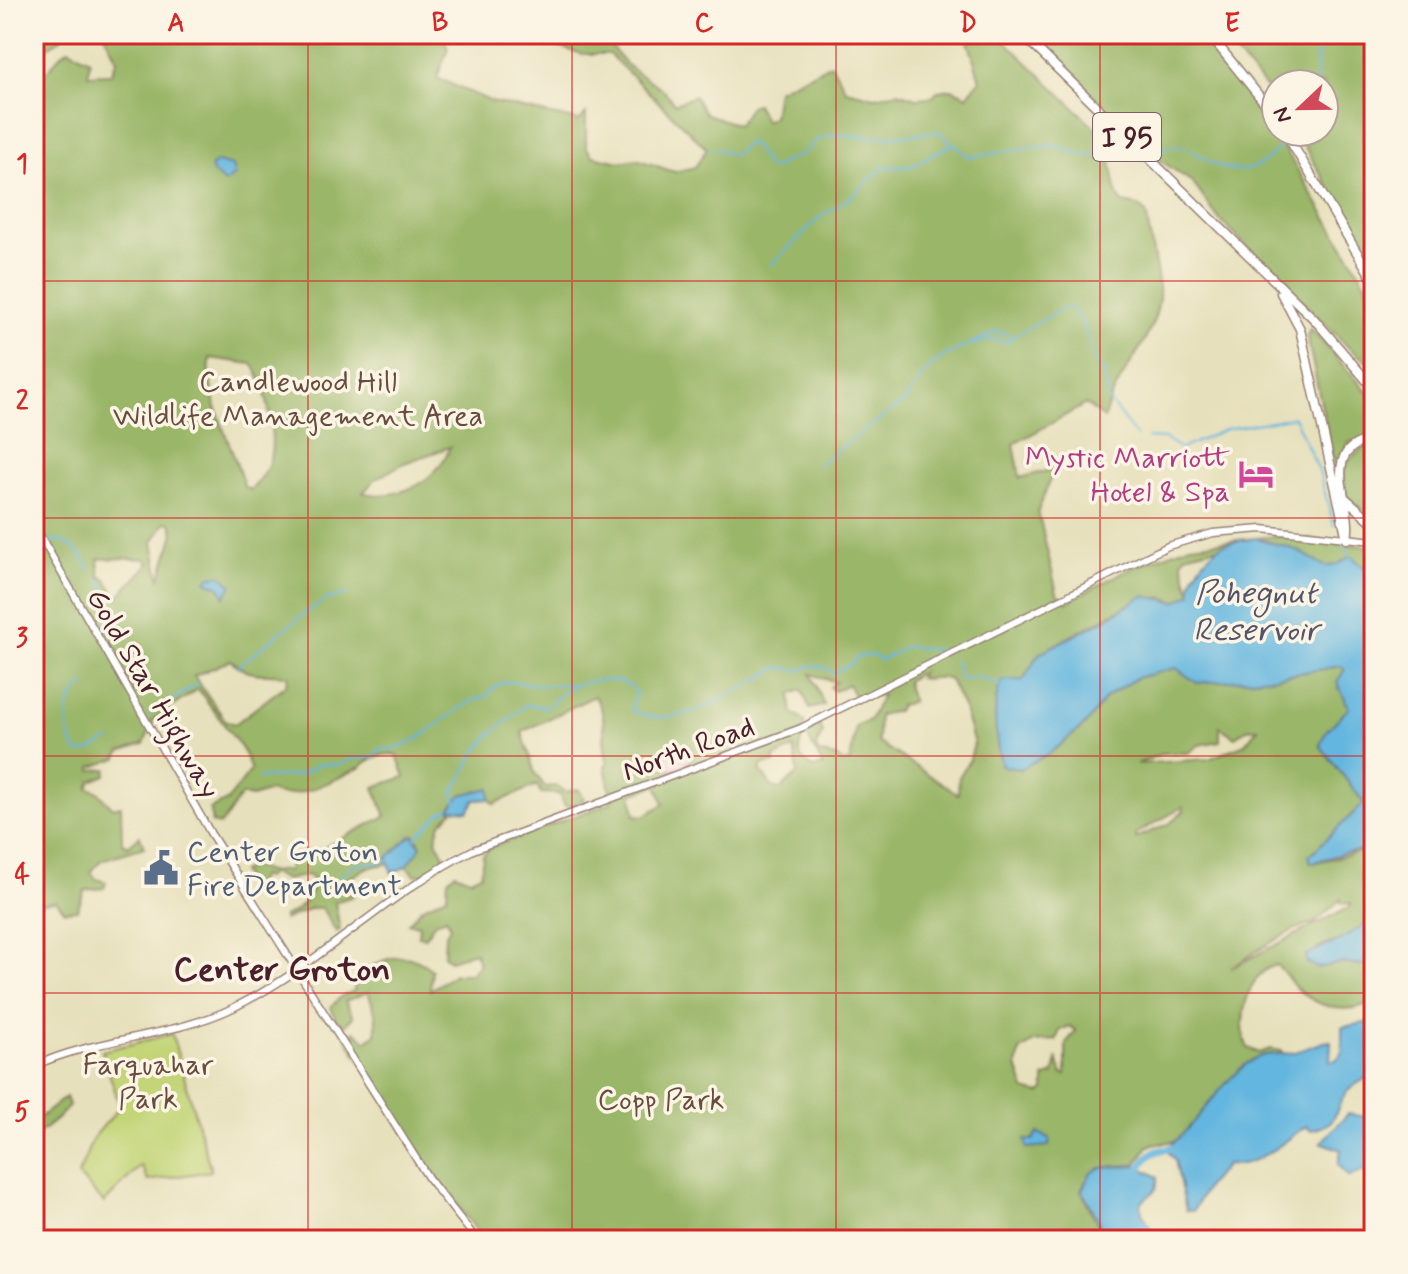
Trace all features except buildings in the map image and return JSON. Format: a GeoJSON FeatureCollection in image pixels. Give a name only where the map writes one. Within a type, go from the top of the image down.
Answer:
{"type":"FeatureCollection","features":[{"type":"Feature","properties":{"kind":"highway","name":"I 95"},"geometry":{"type":"LineString","coordinates":[[1022,34],[1315,320],[1374,389]]}},
{"type":"Feature","properties":{"kind":"highway"},"geometry":{"type":"LineString","coordinates":[[1209,34],[1260,97]]}},
{"type":"Feature","properties":{"kind":"highway"},"geometry":{"type":"LineString","coordinates":[[1295,148],[1374,279]]}},
{"type":"Feature","properties":{"kind":"highway"},"geometry":{"type":"LineString","coordinates":[[1232,239],[1282,294],[1296,317],[1347,539]]}},
{"type":"Feature","properties":{"kind":"highway"},"geometry":{"type":"LineString","coordinates":[[1347,539],[1349,529],[1340,482],[1344,458],[1361,442],[1374,439]]}},
{"type":"Feature","properties":{"kind":"highway"},"geometry":{"type":"LineString","coordinates":[[1342,495],[1353,509],[1374,523]]}},
{"type":"Feature","properties":{"kind":"main road","name":"Gold Star Highway"},"geometry":{"type":"LineString","coordinates":[[34,525],[163,756],[429,1179],[477,1240]]}},
{"type":"Feature","properties":{"kind":"main road","name":"North Road"},"geometry":{"type":"LineString","coordinates":[[34,1066],[63,1055],[211,1017],[244,1002],[432,873],[473,850],[811,724],[1153,552],[1232,530],[1262,529],[1374,541]]}},
{"type":"Feature","properties":{"kind":"shaded area"},"geometry":{"type":"Polygon","coordinates":[[[683,745],[691,746],[693,758],[681,770],[666,771],[661,759],[683,745]]]}},
{"type":"Feature","properties":{"kind":"green space"},"geometry":{"type":"Polygon","coordinates":[[[50,34],[61,34],[61,39],[41,51],[36,67],[39,75],[69,49],[90,60],[88,75],[111,74],[117,60],[104,34],[442,34],[448,48],[437,78],[492,102],[579,121],[586,114],[586,147],[593,156],[620,162],[637,159],[674,172],[695,167],[707,149],[609,54],[582,54],[516,34],[606,34],[621,60],[658,86],[675,104],[694,96],[706,114],[738,125],[750,106],[756,104],[765,121],[773,117],[777,90],[831,64],[846,90],[875,97],[898,92],[916,98],[932,97],[938,91],[952,89],[967,96],[980,80],[966,34],[998,34],[1107,139],[1117,195],[1123,203],[1138,206],[1146,213],[1159,287],[1153,322],[1117,386],[1104,419],[1086,404],[1014,444],[1020,478],[1054,469],[1038,511],[1057,593],[1067,602],[1123,572],[1190,545],[1256,538],[1185,555],[1182,561],[1191,594],[1176,602],[1163,597],[1130,604],[1040,653],[1023,680],[1003,680],[996,723],[1002,766],[1020,769],[1050,753],[1086,724],[1105,698],[1136,678],[1176,668],[1197,683],[1275,677],[1341,666],[1345,669],[1338,688],[1346,696],[1349,708],[1320,745],[1364,803],[1309,856],[1312,863],[1374,849],[1374,917],[1345,938],[1316,949],[1317,968],[1342,963],[1374,966],[1374,1001],[1354,1008],[1334,1008],[1306,996],[1276,965],[1266,970],[1257,978],[1246,1000],[1245,1038],[1248,1048],[1259,1053],[1270,1049],[1282,1051],[1282,1056],[1211,1103],[1186,1134],[1174,1141],[1148,1146],[1136,1165],[1110,1166],[1091,1175],[1081,1190],[1100,1229],[1097,1240],[484,1240],[423,1160],[347,1039],[354,1031],[367,1041],[376,1034],[376,1015],[368,992],[345,1001],[353,1017],[345,1025],[336,1020],[331,1007],[340,997],[354,991],[356,975],[386,960],[404,957],[422,963],[432,970],[430,990],[455,974],[471,974],[479,963],[475,952],[450,960],[444,956],[445,935],[450,927],[447,918],[435,922],[425,937],[418,936],[419,925],[408,923],[423,907],[447,896],[448,879],[455,873],[470,879],[481,874],[483,855],[489,848],[612,802],[605,766],[608,762],[604,720],[594,696],[522,732],[535,773],[545,787],[557,786],[566,792],[578,789],[584,797],[580,804],[565,806],[559,794],[541,793],[537,785],[494,804],[489,788],[459,797],[450,809],[453,811],[441,823],[436,840],[446,859],[422,875],[415,875],[407,866],[421,846],[415,835],[411,837],[386,864],[366,868],[342,883],[353,896],[335,902],[340,930],[336,932],[322,908],[311,908],[284,920],[283,917],[307,898],[313,880],[308,875],[286,880],[271,873],[266,878],[261,876],[255,887],[250,888],[241,872],[251,866],[268,872],[289,870],[288,859],[298,853],[321,849],[386,816],[374,787],[405,777],[397,755],[378,756],[341,777],[303,792],[279,794],[270,791],[252,797],[242,795],[219,825],[212,823],[210,809],[227,801],[251,770],[242,749],[198,689],[154,719],[144,744],[92,767],[92,770],[107,769],[106,775],[91,781],[88,788],[97,791],[113,808],[121,806],[122,843],[128,846],[140,836],[144,847],[101,860],[91,872],[96,879],[106,882],[104,888],[85,890],[77,910],[65,911],[56,901],[34,905],[34,49],[50,34]],[[210,358],[212,391],[244,487],[251,490],[266,470],[272,446],[270,416],[263,386],[252,364],[210,358]],[[450,447],[404,463],[374,480],[363,493],[390,494],[415,486],[436,470],[450,447]],[[165,522],[153,542],[160,580],[174,533],[171,523],[165,522]],[[98,559],[100,576],[106,579],[117,598],[149,564],[146,559],[98,559]],[[231,660],[194,676],[226,721],[235,724],[286,685],[288,676],[251,673],[231,660]],[[922,672],[906,681],[912,702],[900,705],[897,711],[879,715],[878,742],[958,794],[959,777],[970,759],[974,744],[964,709],[950,680],[919,678],[922,672]],[[811,674],[824,705],[810,709],[802,690],[791,694],[792,712],[805,722],[799,750],[801,758],[812,768],[823,766],[806,734],[820,725],[823,732],[816,746],[818,753],[836,757],[843,763],[850,761],[856,726],[870,720],[882,695],[855,697],[848,684],[834,691],[830,687],[836,682],[811,674]],[[1220,727],[1220,741],[1199,745],[1188,753],[1163,753],[1137,764],[1209,759],[1245,744],[1258,728],[1247,729],[1235,737],[1220,727]],[[682,745],[663,756],[666,771],[681,770],[693,758],[691,746],[682,745]],[[794,748],[775,757],[775,763],[762,765],[760,770],[772,787],[781,789],[798,773],[794,748]],[[657,785],[632,794],[635,815],[644,816],[664,804],[657,785]],[[1183,807],[1136,834],[1136,838],[1169,824],[1184,811],[1183,807]],[[1341,899],[1313,924],[1296,929],[1231,968],[1350,907],[1351,903],[1341,904],[1341,899]],[[1070,1026],[1060,1030],[1056,1040],[1034,1042],[1020,1051],[1017,1066],[1025,1090],[1040,1094],[1044,1091],[1044,1078],[1054,1074],[1057,1060],[1062,1074],[1066,1075],[1066,1043],[1076,1031],[1070,1026]]]}},
{"type":"Feature","properties":{"kind":"green space"},"geometry":{"type":"Polygon","coordinates":[[[1030,34],[1202,35],[1260,110],[1260,148],[1284,148],[1374,296],[1374,366],[1350,349],[1219,219],[1192,182],[1161,161],[1030,34]]]}},
{"type":"Feature","properties":{"kind":"green space"},"geometry":{"type":"Polygon","coordinates":[[[1218,34],[1374,34],[1374,263],[1306,148],[1340,148],[1340,68],[1260,68],[1260,81],[1218,34]]]}},
{"type":"Feature","properties":{"kind":"green space"},"geometry":{"type":"Polygon","coordinates":[[[1310,329],[1374,399],[1374,437],[1349,443],[1334,465],[1307,336],[1310,329]]]}},
{"type":"Feature","properties":{"kind":"green space"},"geometry":{"type":"Polygon","coordinates":[[[1374,444],[1374,518],[1349,498],[1343,481],[1352,457],[1374,444]]]}},
{"type":"Feature","properties":{"kind":"green space"},"geometry":{"type":"Polygon","coordinates":[[[1275,536],[1374,547],[1374,576],[1351,556],[1335,567],[1322,567],[1299,551],[1256,538],[1275,536]]]}},
{"type":"Feature","properties":{"kind":"green space","name":"Farquahar Park"},"geometry":{"type":"Polygon","coordinates":[[[172,1034],[211,1171],[148,1181],[141,1165],[104,1203],[78,1175],[93,1138],[120,1107],[102,1051],[172,1034]]]}},
{"type":"Feature","properties":{"kind":"green space"},"geometry":{"type":"Polygon","coordinates":[[[66,1097],[69,1105],[65,1110],[34,1137],[34,1122],[66,1097]]]}},
{"type":"Feature","properties":{"kind":"water"},"geometry":{"type":"Polygon","coordinates":[[[217,162],[232,166],[235,175],[224,183],[213,173],[211,166],[217,162]]]}},
{"type":"Feature","properties":{"kind":"water","name":"Pohegnut Reservoir"},"geometry":{"type":"Polygon","coordinates":[[[1256,538],[1294,550],[1324,566],[1334,565],[1351,556],[1374,576],[1374,849],[1344,853],[1311,863],[1309,856],[1364,803],[1320,745],[1326,731],[1349,708],[1337,682],[1345,669],[1341,666],[1275,677],[1197,683],[1176,668],[1136,678],[1105,698],[1086,724],[1050,753],[1020,769],[1002,766],[995,710],[1003,680],[1023,680],[1040,653],[1105,620],[1143,596],[1176,602],[1191,594],[1192,580],[1210,554],[1222,545],[1256,538]]]}},
{"type":"Feature","properties":{"kind":"water"},"geometry":{"type":"Polygon","coordinates":[[[221,575],[232,585],[225,597],[220,587],[206,581],[211,576],[221,575]]]}},
{"type":"Feature","properties":{"kind":"water"},"geometry":{"type":"Polygon","coordinates":[[[490,788],[490,799],[475,800],[468,811],[450,809],[461,795],[490,788]]]}},
{"type":"Feature","properties":{"kind":"water"},"geometry":{"type":"Polygon","coordinates":[[[412,835],[421,847],[407,866],[392,873],[387,858],[412,835]]]}},
{"type":"Feature","properties":{"kind":"water"},"geometry":{"type":"Polygon","coordinates":[[[1374,917],[1374,966],[1342,963],[1317,968],[1307,963],[1306,955],[1345,938],[1374,917]]]}},
{"type":"Feature","properties":{"kind":"water"},"geometry":{"type":"Polygon","coordinates":[[[1370,1022],[1374,1025],[1374,1074],[1349,1090],[1332,1120],[1310,1130],[1306,1126],[1278,1147],[1248,1163],[1226,1165],[1208,1185],[1193,1211],[1186,1210],[1175,1160],[1166,1149],[1235,1073],[1258,1057],[1295,1052],[1331,1041],[1330,1061],[1336,1060],[1342,1053],[1342,1027],[1370,1022]]]}},
{"type":"Feature","properties":{"kind":"water"},"geometry":{"type":"Polygon","coordinates":[[[1348,1114],[1374,1118],[1374,1172],[1363,1171],[1349,1177],[1338,1164],[1341,1150],[1321,1142],[1348,1114]]]}},
{"type":"Feature","properties":{"kind":"water"},"geometry":{"type":"Polygon","coordinates":[[[1038,1133],[1050,1138],[1049,1146],[1027,1148],[1025,1140],[1033,1140],[1038,1133]]]}},
{"type":"Feature","properties":{"kind":"water"},"geometry":{"type":"Polygon","coordinates":[[[1136,1165],[1158,1177],[1156,1189],[1141,1203],[1142,1213],[1158,1240],[1099,1240],[1099,1221],[1082,1190],[1090,1174],[1100,1168],[1136,1165]]]}},
{"type":"Feature","properties":{"kind":"waterway"},"geometry":{"type":"LineString","coordinates":[[1317,68],[1319,34]]}},
{"type":"Feature","properties":{"kind":"waterway"},"geometry":{"type":"LineString","coordinates":[[715,149],[733,155],[750,142],[769,168],[776,168],[802,154],[816,141],[830,136],[896,136],[938,131],[969,157],[1052,145],[1083,155],[1131,156]]}},
{"type":"Feature","properties":{"kind":"waterway"},"geometry":{"type":"LineString","coordinates":[[771,265],[820,217],[850,198],[883,167],[910,167],[951,145]]}},
{"type":"Feature","properties":{"kind":"waterway"},"geometry":{"type":"LineString","coordinates":[[1152,151],[1180,146],[1223,168],[1243,170],[1261,164],[1279,148]]}},
{"type":"Feature","properties":{"kind":"waterway"},"geometry":{"type":"LineString","coordinates":[[819,464],[904,402],[926,371],[942,357],[998,331],[1013,337],[1067,306],[1079,318],[1097,364],[1103,370],[1109,401],[1137,437]]}},
{"type":"Feature","properties":{"kind":"waterway"},"geometry":{"type":"LineString","coordinates":[[972,344],[992,340],[1009,342],[1013,337]]}},
{"type":"Feature","properties":{"kind":"waterway"},"geometry":{"type":"LineString","coordinates":[[1147,438],[1165,439],[1181,449],[1226,429],[1294,417],[1319,471],[1334,526]]}},
{"type":"Feature","properties":{"kind":"waterway"},"geometry":{"type":"LineString","coordinates":[[50,540],[69,545],[90,569]]}},
{"type":"Feature","properties":{"kind":"waterway"},"geometry":{"type":"LineString","coordinates":[[1343,542],[1351,556]]}},
{"type":"Feature","properties":{"kind":"waterway"},"geometry":{"type":"LineString","coordinates":[[99,579],[108,603],[107,645]]}},
{"type":"Feature","properties":{"kind":"waterway"},"geometry":{"type":"LineString","coordinates":[[237,667],[305,613],[325,600],[346,594]]}},
{"type":"Feature","properties":{"kind":"waterway"},"geometry":{"type":"LineString","coordinates":[[458,804],[453,793],[475,753],[491,734],[526,705],[547,707],[564,691],[582,683],[602,680],[621,682],[636,692],[631,710],[649,716],[668,717],[708,706],[780,667],[797,671],[816,666],[833,673],[853,663],[856,657],[873,655],[881,660],[908,646],[941,651]]}},
{"type":"Feature","properties":{"kind":"waterway"},"geometry":{"type":"LineString","coordinates":[[956,661],[960,680],[976,676],[1001,686]]}},
{"type":"Feature","properties":{"kind":"waterway"},"geometry":{"type":"LineString","coordinates":[[149,715],[199,683]]}},
{"type":"Feature","properties":{"kind":"waterway"},"geometry":{"type":"LineString","coordinates":[[258,778],[300,775],[320,764],[339,765],[351,759],[375,757],[379,749],[394,749],[408,744],[464,706],[487,697],[503,683],[577,686]]}},
{"type":"Feature","properties":{"kind":"waterway"},"geometry":{"type":"LineString","coordinates":[[85,684],[77,691],[68,708],[67,726],[77,753],[89,751],[110,739]]}},
{"type":"Feature","properties":{"kind":"waterway"},"geometry":{"type":"LineString","coordinates":[[416,838],[440,813],[449,809]]}},
{"type":"Feature","properties":{"kind":"waterway"},"geometry":{"type":"LineString","coordinates":[[338,879],[353,865],[387,861]]}},
{"type":"Feature","properties":{"kind":"waterway"},"geometry":{"type":"LineString","coordinates":[[1137,1176],[1152,1154],[1177,1147]]}},
{"type":"Feature","properties":{"kind":"place","name":"Mystic Marriott Hotel & Spa"},"geometry":{"type":"Point","coordinates":[1256,474]}},
{"type":"Feature","properties":{"kind":"place","name":"Center Groton Fire Department"},"geometry":{"type":"Point","coordinates":[161,868]}},
{"type":"Feature","properties":{"kind":"district","name":"Center Groton"},"geometry":{"type":"Point","coordinates":[282,968]}},
{"type":"Feature","properties":{"kind":"park label","name":"Candlewood Hill Wildlife Management Area"},"geometry":{"type":"Point","coordinates":[298,398]}},
{"type":"Feature","properties":{"kind":"park label","name":"Copp Park"},"geometry":{"type":"Point","coordinates":[661,1099]}}]}
